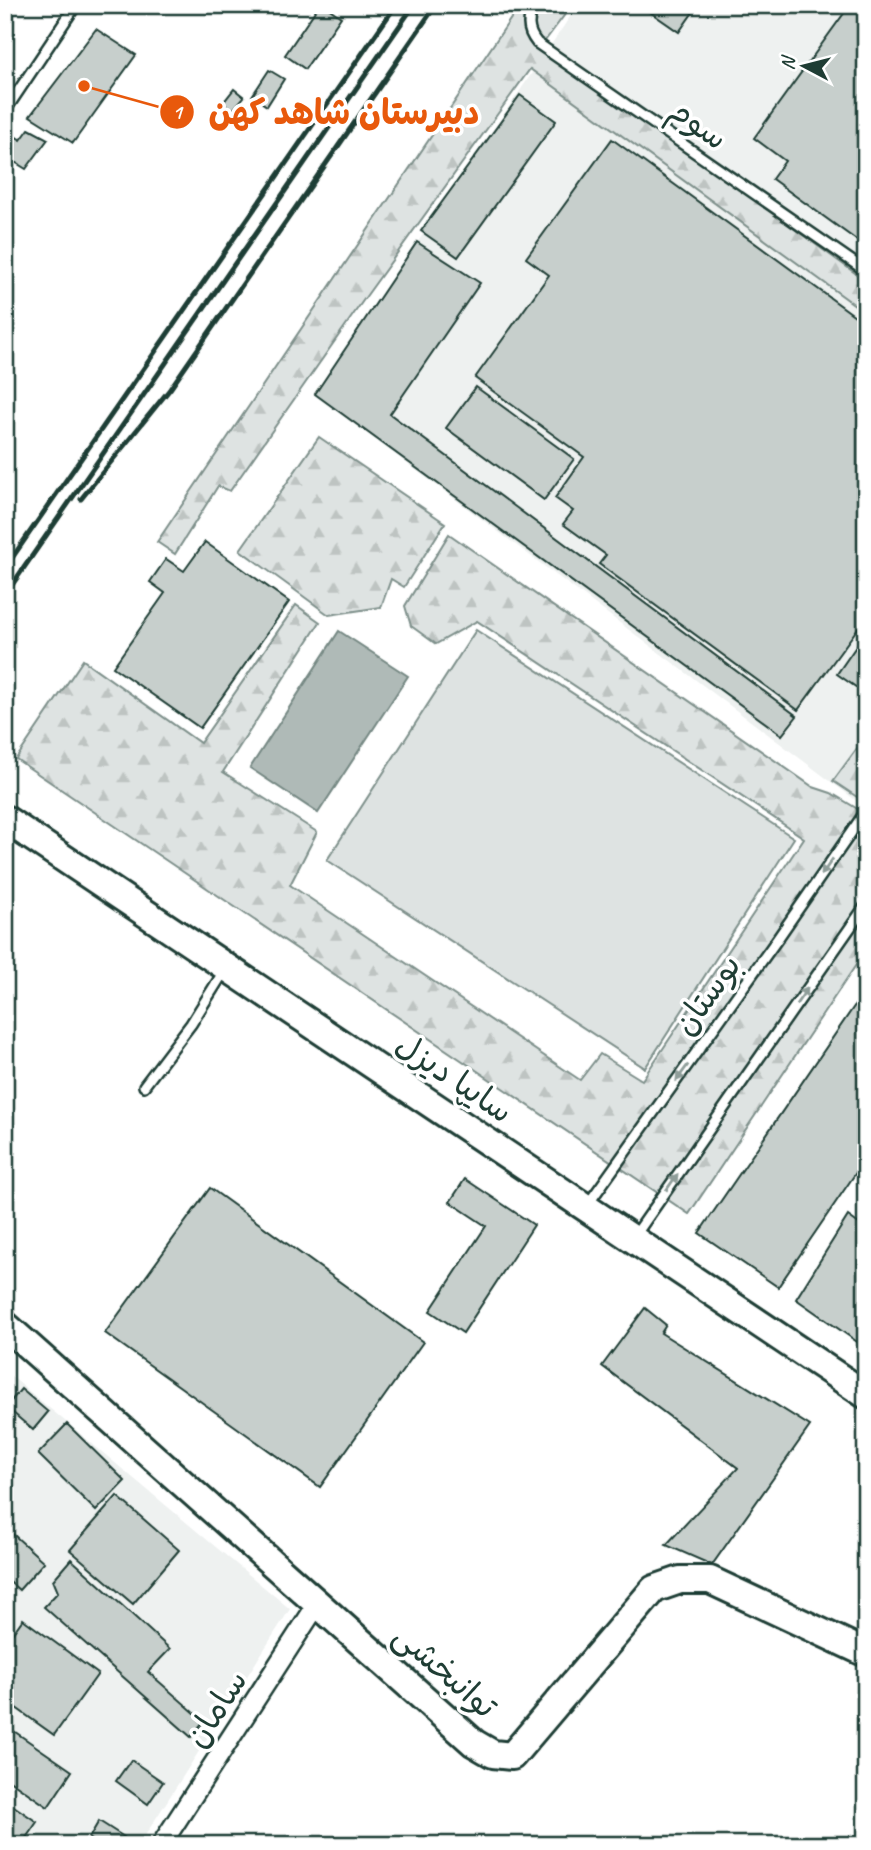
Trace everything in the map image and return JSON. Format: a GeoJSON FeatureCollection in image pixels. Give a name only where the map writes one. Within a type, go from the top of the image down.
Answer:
{"type":"FeatureCollection","features":[{"type":"Feature","properties":{"kind":"street","name":"سایپا دیزل"},"geometry":{"type":"LineString","coordinates":[[5,819],[866,1395]]}},
{"type":"Feature","properties":{"kind":"street","name":"توانبخشی"},"geometry":{"type":"LineString","coordinates":[[5,1325],[474,1742],[493,1754],[512,1756],[654,1589],[680,1580],[710,1580],[866,1653]]}},
{"type":"Feature","properties":{"kind":"street","name":"سامان"},"geometry":{"type":"LineString","coordinates":[[162,1845],[318,1603]]}},
{"type":"Feature","properties":{"kind":"lane"},"geometry":{"type":"LineString","coordinates":[[5,111],[76,5]]}},
{"type":"Feature","properties":{"kind":"lane","name":"سوم"},"geometry":{"type":"LineString","coordinates":[[536,5],[528,26],[530,35],[537,43],[866,271]]}},
{"type":"Feature","properties":{"kind":"lane","name":"بوستان"},"geometry":{"type":"LineString","coordinates":[[586,1207],[866,811]]}},
{"type":"Feature","properties":{"kind":"lane"},"geometry":{"type":"LineString","coordinates":[[633,1238],[866,905]]}},
{"type":"Feature","properties":{"kind":"lane"},"geometry":{"type":"LineString","coordinates":[[144,1086],[191,1024],[227,967]]}},
{"type":"Feature","properties":{"kind":"shaded area"},"geometry":{"type":"Polygon","coordinates":[[[578,5],[866,5],[866,808],[315,394],[578,5]]]}},
{"type":"Feature","properties":{"kind":"shaded area"},"geometry":{"type":"Polygon","coordinates":[[[339,631],[408,676],[318,813],[250,768],[339,631]]]}},
{"type":"Feature","properties":{"kind":"shaded area"},"geometry":{"type":"Polygon","coordinates":[[[5,1371],[290,1609],[139,1845],[5,1845],[5,1371]]]}},
{"type":"Feature","properties":{"kind":"green space"},"geometry":{"type":"Polygon","coordinates":[[[520,5],[572,5],[542,45],[866,281],[866,313],[530,69],[230,491],[218,486],[175,554],[157,542],[520,5]]]}},
{"type":"Feature","properties":{"kind":"green space"},"geometry":{"type":"Polygon","coordinates":[[[319,437],[445,523],[404,587],[391,579],[381,607],[329,615],[240,550],[319,437]]]}},
{"type":"Feature","properties":{"kind":"green space"},"geometry":{"type":"Polygon","coordinates":[[[449,534],[813,787],[831,793],[866,814],[866,950],[689,1214],[16,759],[83,660],[200,743],[296,605],[320,622],[223,772],[317,832],[290,885],[580,1080],[600,1054],[642,1080],[804,838],[477,621],[436,644],[411,626],[405,606],[449,534]]]}},
{"type":"Feature","properties":{"kind":"green space"},"geometry":{"type":"Polygon","coordinates":[[[476,630],[794,838],[645,1068],[327,860],[476,630]]]}},
{"type":"Feature","properties":{"kind":"green space"},"geometry":{"type":"Polygon","coordinates":[[[866,736],[866,803],[833,781],[866,736]]]}},
{"type":"Feature","properties":{"kind":"building"},"geometry":{"type":"Polygon","coordinates":[[[319,5],[324,5],[341,17],[305,69],[285,55],[319,5]]]}},
{"type":"Feature","properties":{"kind":"building"},"geometry":{"type":"Polygon","coordinates":[[[640,5],[698,5],[679,32],[640,5]]]}},
{"type":"Feature","properties":{"kind":"building"},"geometry":{"type":"Polygon","coordinates":[[[850,5],[866,5],[866,247],[772,179],[785,161],[754,138],[850,5]]]}},
{"type":"Feature","properties":{"kind":"building"},"geometry":{"type":"Polygon","coordinates":[[[96,29],[136,55],[73,143],[30,116],[96,29]]]}},
{"type":"Feature","properties":{"kind":"building"},"geometry":{"type":"Polygon","coordinates":[[[269,70],[284,79],[267,106],[252,96],[269,70]]]}},
{"type":"Feature","properties":{"kind":"building"},"geometry":{"type":"Polygon","coordinates":[[[234,89],[244,97],[232,111],[223,103],[234,89]]]}},
{"type":"Feature","properties":{"kind":"building"},"geometry":{"type":"Polygon","coordinates":[[[520,95],[556,121],[458,257],[421,231],[520,95]]]}},
{"type":"Feature","properties":{"kind":"building"},"geometry":{"type":"Polygon","coordinates":[[[29,129],[48,139],[26,169],[5,156],[5,148],[13,135],[21,140],[29,129]]]}},
{"type":"Feature","properties":{"kind":"building"},"geometry":{"type":"Polygon","coordinates":[[[612,139],[866,324],[866,617],[798,710],[599,564],[606,555],[563,524],[573,511],[555,498],[584,457],[475,378],[549,275],[526,258],[612,139]]]}},
{"type":"Feature","properties":{"kind":"building"},"geometry":{"type":"Polygon","coordinates":[[[417,242],[480,283],[390,414],[797,716],[782,735],[315,394],[417,242]]]}},
{"type":"Feature","properties":{"kind":"building"},"geometry":{"type":"Polygon","coordinates":[[[476,387],[574,459],[544,500],[446,428],[476,387]]]}},
{"type":"Feature","properties":{"kind":"building"},"geometry":{"type":"Polygon","coordinates":[[[205,542],[289,602],[200,728],[113,667],[165,593],[150,582],[166,559],[184,571],[205,542]]]}},
{"type":"Feature","properties":{"kind":"building"},"geometry":{"type":"Polygon","coordinates":[[[866,632],[866,694],[837,674],[866,632]]]}},
{"type":"Feature","properties":{"kind":"building"},"geometry":{"type":"Polygon","coordinates":[[[866,989],[866,1158],[778,1287],[699,1233],[866,989]]]}},
{"type":"Feature","properties":{"kind":"building"},"geometry":{"type":"Polygon","coordinates":[[[465,1179],[534,1225],[463,1333],[430,1311],[486,1226],[450,1202],[465,1179]]]}},
{"type":"Feature","properties":{"kind":"building"},"geometry":{"type":"Polygon","coordinates":[[[210,1188],[423,1342],[320,1487],[105,1333],[210,1188]]]}},
{"type":"Feature","properties":{"kind":"building"},"geometry":{"type":"Polygon","coordinates":[[[848,1216],[866,1229],[866,1348],[796,1299],[848,1216]]]}},
{"type":"Feature","properties":{"kind":"building"},"geometry":{"type":"Polygon","coordinates":[[[645,1308],[666,1325],[661,1333],[810,1426],[712,1565],[666,1545],[738,1468],[602,1366],[645,1308]]]}},
{"type":"Feature","properties":{"kind":"building"},"geometry":{"type":"Polygon","coordinates":[[[21,1389],[48,1412],[33,1430],[6,1407],[21,1389]]]}},
{"type":"Feature","properties":{"kind":"building"},"geometry":{"type":"Polygon","coordinates":[[[67,1424],[125,1481],[96,1511],[38,1454],[67,1424]]]}},
{"type":"Feature","properties":{"kind":"building"},"geometry":{"type":"Polygon","coordinates":[[[117,1496],[179,1550],[133,1604],[70,1550],[117,1496]]]}},
{"type":"Feature","properties":{"kind":"building"},"geometry":{"type":"Polygon","coordinates":[[[5,1527],[44,1562],[19,1590],[5,1578],[5,1527]]]}},
{"type":"Feature","properties":{"kind":"building"},"geometry":{"type":"Polygon","coordinates":[[[71,1559],[170,1649],[148,1672],[204,1721],[191,1737],[44,1607],[58,1592],[53,1580],[71,1559]]]}},
{"type":"Feature","properties":{"kind":"building"},"geometry":{"type":"Polygon","coordinates":[[[23,1619],[98,1674],[54,1735],[5,1700],[5,1644],[23,1619]]]}},
{"type":"Feature","properties":{"kind":"building"},"geometry":{"type":"Polygon","coordinates":[[[5,1725],[72,1771],[48,1807],[5,1777],[5,1725]]]}},
{"type":"Feature","properties":{"kind":"building"},"geometry":{"type":"Polygon","coordinates":[[[131,1760],[163,1782],[148,1804],[116,1781],[131,1760]]]}},
{"type":"Feature","properties":{"kind":"building"},"geometry":{"type":"Polygon","coordinates":[[[5,1800],[37,1822],[21,1845],[5,1845],[5,1800]]]}},
{"type":"Feature","properties":{"kind":"building"},"geometry":{"type":"Polygon","coordinates":[[[99,1821],[124,1837],[119,1845],[99,1845],[89,1838],[99,1821]]]}},
{"type":"Feature","properties":{"kind":"railway"},"geometry":{"type":"LineString","coordinates":[[5,568],[396,5]]}},
{"type":"Feature","properties":{"kind":"railway"},"geometry":{"type":"LineString","coordinates":[[5,595],[414,5]]}},
{"type":"Feature","properties":{"kind":"railway"},"geometry":{"type":"LineString","coordinates":[[81,499],[170,389],[436,5]]}},
{"type":"Feature","properties":{"kind":"place","name":"دبیرستان شاهد کهن"},"geometry":{"type":"Point","coordinates":[84,86]}}]}
